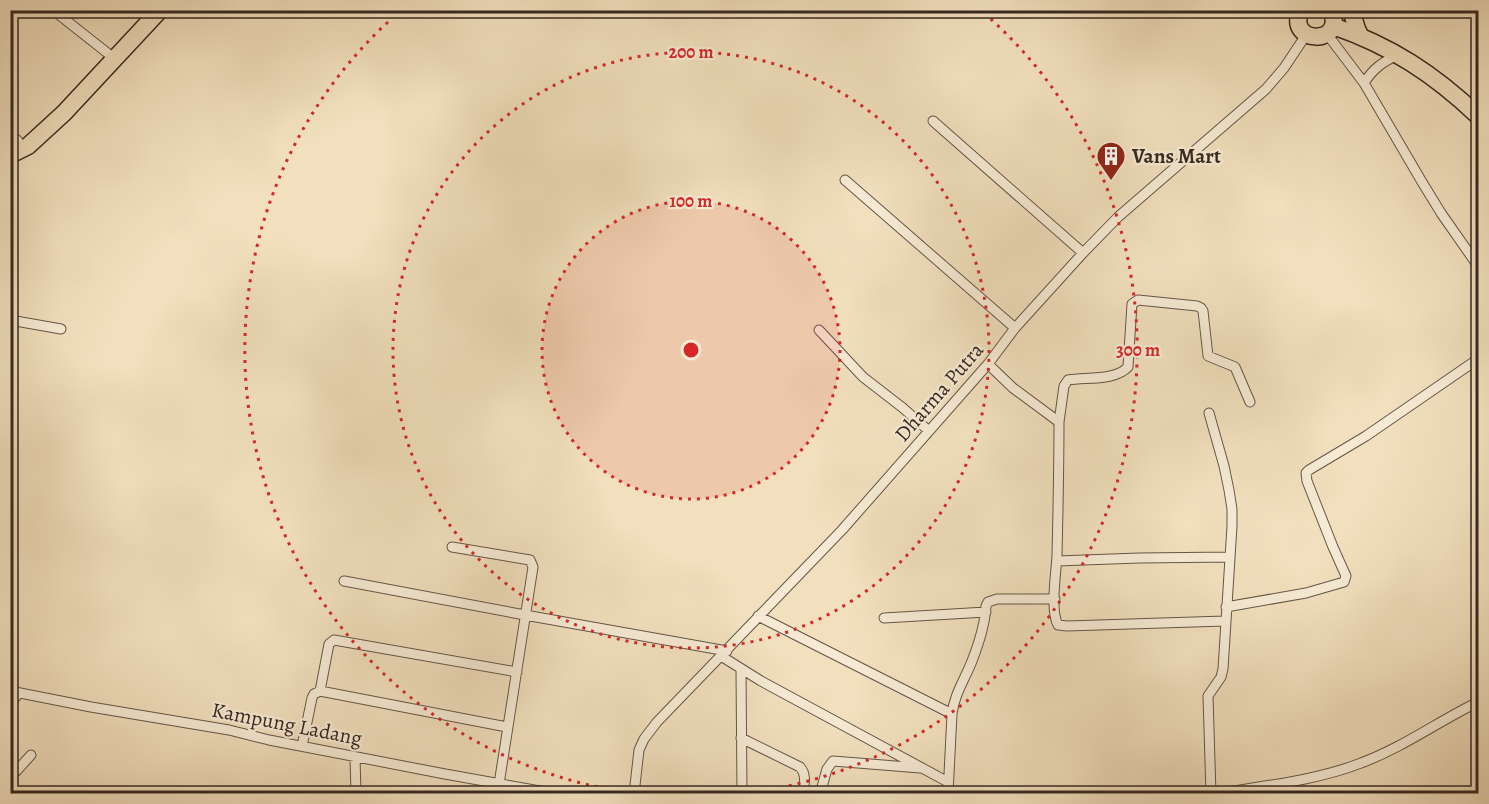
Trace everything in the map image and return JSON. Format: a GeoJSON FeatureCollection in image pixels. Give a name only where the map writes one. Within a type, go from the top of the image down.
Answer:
{"type":"FeatureCollection","features":[{"type":"Feature","properties":{"kind":"highway"},"geometry":{"type":"LineString","coordinates":[[111,56],[146,10]]}},
{"type":"Feature","properties":{"kind":"highway"},"geometry":{"type":"LineString","coordinates":[[12,144],[29,133],[160,10]]}},
{"type":"Feature","properties":{"kind":"highway"},"geometry":{"type":"LineString","coordinates":[[1351,10],[1360,35]]}},
{"type":"Feature","properties":{"kind":"highway"},"geometry":{"type":"LineString","coordinates":[[1298,12],[1299,26],[1306,35],[1317,38],[1330,24],[1378,43],[1431,74],[1479,116]]}},
{"type":"Feature","properties":{"kind":"street"},"geometry":{"type":"LineString","coordinates":[[52,10],[111,56]]}},
{"type":"Feature","properties":{"kind":"street"},"geometry":{"type":"LineString","coordinates":[[1330,24],[1441,213],[1479,266]]}},
{"type":"Feature","properties":{"kind":"street","name":"Dharma Putra"},"geometry":{"type":"LineString","coordinates":[[634,794],[639,750],[657,722],[842,531],[988,364],[1015,328],[1083,253],[1118,217],[1275,79],[1306,35]]}},
{"type":"Feature","properties":{"kind":"street"},"geometry":{"type":"LineString","coordinates":[[1364,83],[1377,66],[1398,55]]}},
{"type":"Feature","properties":{"kind":"street"},"geometry":{"type":"LineString","coordinates":[[933,121],[1083,253]]}},
{"type":"Feature","properties":{"kind":"street"},"geometry":{"type":"LineString","coordinates":[[845,180],[1015,328]]}},
{"type":"Feature","properties":{"kind":"street"},"geometry":{"type":"LineString","coordinates":[[1225,621],[1058,625],[1054,599],[1059,422],[1064,386],[1068,380],[1107,376],[1121,372],[1128,367],[1132,304],[1138,300],[1201,308],[1208,356],[1235,367],[1250,402]]}},
{"type":"Feature","properties":{"kind":"street"},"geometry":{"type":"LineString","coordinates":[[10,320],[61,329]]}},
{"type":"Feature","properties":{"kind":"street"},"geometry":{"type":"LineString","coordinates":[[819,330],[863,377],[929,431]]}},
{"type":"Feature","properties":{"kind":"street"},"geometry":{"type":"LineString","coordinates":[[1226,607],[1306,593],[1344,582],[1346,576],[1307,481],[1306,473],[1366,436],[1479,359]]}},
{"type":"Feature","properties":{"kind":"street"},"geometry":{"type":"LineString","coordinates":[[988,364],[1013,388],[1059,422]]}},
{"type":"Feature","properties":{"kind":"street"},"geometry":{"type":"LineString","coordinates":[[1209,413],[1229,490],[1232,526],[1222,674],[1208,696],[1212,794],[1323,775],[1364,762],[1391,750],[1479,702]]}},
{"type":"Feature","properties":{"kind":"street"},"geometry":{"type":"LineString","coordinates":[[452,547],[530,560],[533,567],[499,784]]}},
{"type":"Feature","properties":{"kind":"street"},"geometry":{"type":"LineString","coordinates":[[1056,561],[1230,558]]}},
{"type":"Feature","properties":{"kind":"street"},"geometry":{"type":"LineString","coordinates":[[344,581],[724,654],[741,669],[761,681],[948,782]]}},
{"type":"Feature","properties":{"kind":"street"},"geometry":{"type":"LineString","coordinates":[[948,794],[952,714],[956,696],[981,636],[988,602],[997,599],[1054,599]]}},
{"type":"Feature","properties":{"kind":"street"},"geometry":{"type":"LineString","coordinates":[[884,618],[986,612]]}},
{"type":"Feature","properties":{"kind":"street"},"geometry":{"type":"LineString","coordinates":[[758,616],[952,714]]}},
{"type":"Feature","properties":{"kind":"street"},"geometry":{"type":"LineString","coordinates":[[320,691],[329,644],[337,640],[518,672]]}},
{"type":"Feature","properties":{"kind":"street"},"geometry":{"type":"LineString","coordinates":[[741,669],[742,794]]}},
{"type":"Feature","properties":{"kind":"street"},"geometry":{"type":"LineString","coordinates":[[302,746],[312,698],[320,691],[507,727]]}},
{"type":"Feature","properties":{"kind":"street"},"geometry":{"type":"LineString","coordinates":[[10,704],[15,692]]}},
{"type":"Feature","properties":{"kind":"street","name":"Kampung Ladang"},"geometry":{"type":"LineString","coordinates":[[15,692],[229,730],[355,757],[557,794]]}},
{"type":"Feature","properties":{"kind":"street"},"geometry":{"type":"LineString","coordinates":[[741,738],[800,767],[805,776],[803,794]]}},
{"type":"Feature","properties":{"kind":"street"},"geometry":{"type":"LineString","coordinates":[[10,778],[31,755]]}},
{"type":"Feature","properties":{"kind":"street"},"geometry":{"type":"LineString","coordinates":[[355,757],[356,794]]}},
{"type":"Feature","properties":{"kind":"street"},"geometry":{"type":"LineString","coordinates":[[820,794],[827,769],[832,761],[924,768]]}},
{"type":"Feature","properties":{"kind":"street"},"geometry":{"type":"LineString","coordinates":[[1282,783],[1284,794]]}},
{"type":"Feature","properties":{"kind":"place","name":"Vans Mart"},"geometry":{"type":"Point","coordinates":[1111,182]}}]}
